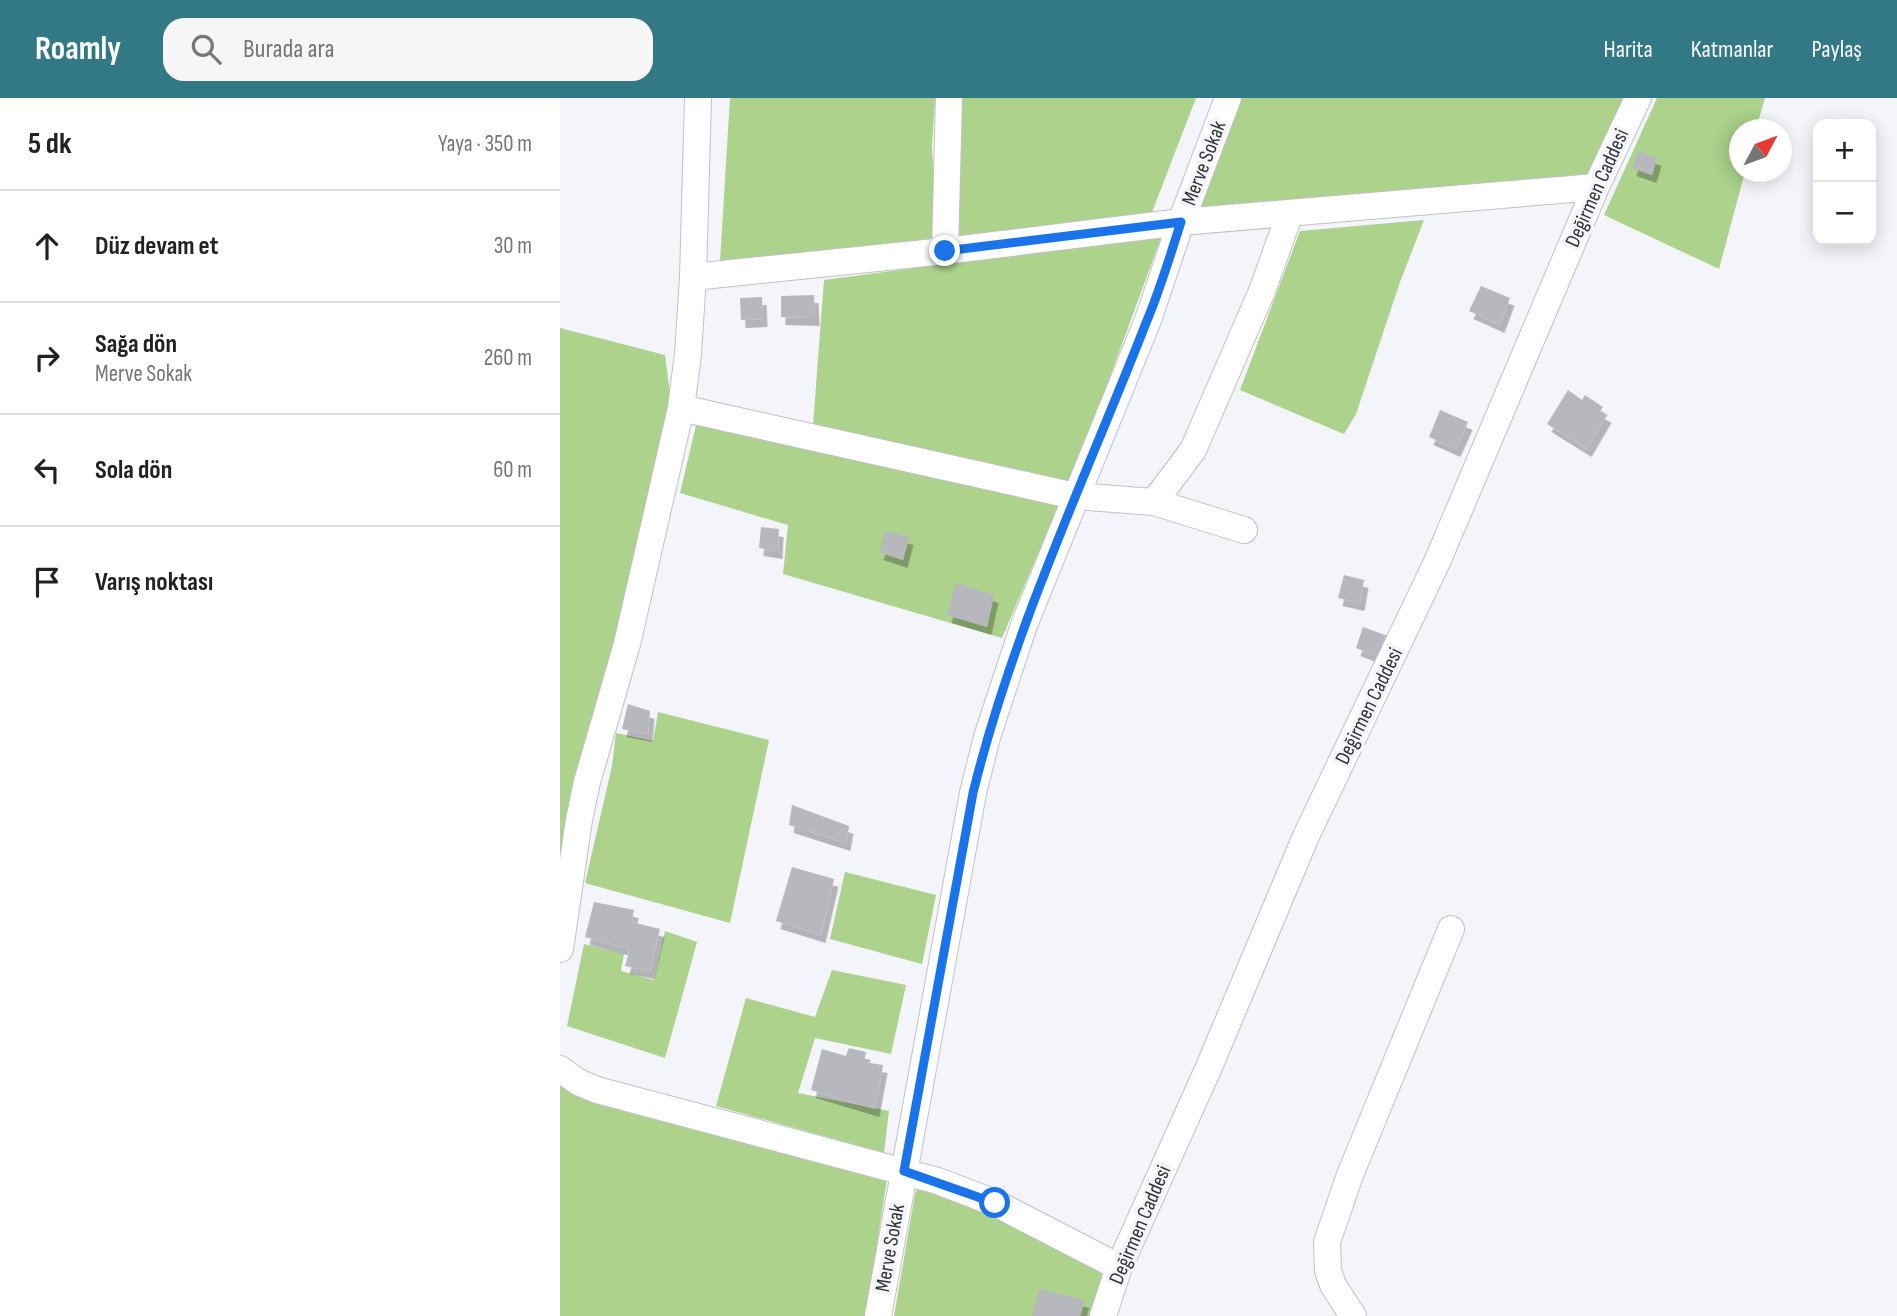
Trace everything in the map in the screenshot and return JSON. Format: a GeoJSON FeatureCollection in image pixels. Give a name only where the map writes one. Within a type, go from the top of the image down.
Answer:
{"type":"FeatureCollection","features":[{"type":"Feature","properties":{"kind":"street"},"geometry":{"type":"LineString","coordinates":[[560,949],[564,885],[587,782],[627,645],[681,408],[693,277],[698,98]]}},
{"type":"Feature","properties":{"kind":"street"},"geometry":{"type":"LineString","coordinates":[[945,251],[949,98]]}},
{"type":"Feature","properties":{"kind":"street","name":"Merve Sokak"},"geometry":{"type":"LineString","coordinates":[[878,1316],[973,793],[987,737],[1024,625],[1148,320],[1181,222],[1228,98]]}},
{"type":"Feature","properties":{"kind":"street","name":"Değirmen Caddesi"},"geometry":{"type":"LineString","coordinates":[[1103,1316],[1119,1267],[1209,1067],[1306,836],[1437,562],[1596,187],[1637,98]]}},
{"type":"Feature","properties":{"kind":"street"},"geometry":{"type":"LineString","coordinates":[[693,277],[945,251],[1181,222],[1596,187]]}},
{"type":"Feature","properties":{"kind":"street"},"geometry":{"type":"LineString","coordinates":[[1154,502],[1193,450],[1262,291],[1290,213]]}},
{"type":"Feature","properties":{"kind":"street"},"geometry":{"type":"LineString","coordinates":[[681,408],[1075,496],[1154,502],[1244,530]]}},
{"type":"Feature","properties":{"kind":"street"},"geometry":{"type":"LineString","coordinates":[[1353,1316],[1333,1285],[1328,1271],[1327,1242],[1350,1175],[1451,929]]}},
{"type":"Feature","properties":{"kind":"street"},"geometry":{"type":"LineString","coordinates":[[560,1069],[578,1082],[597,1090],[904,1171],[995,1203],[1119,1267]]}},
{"type":"Feature","properties":{"kind":"green space"},"geometry":{"type":"Polygon","coordinates":[[[730,98],[935,98],[932,147],[937,237],[826,256],[720,262],[730,98]]]}},
{"type":"Feature","properties":{"kind":"green space"},"geometry":{"type":"Polygon","coordinates":[[[962,98],[1196,98],[1152,212],[954,242],[962,98]]]}},
{"type":"Feature","properties":{"kind":"green space"},"geometry":{"type":"Polygon","coordinates":[[[1236,98],[1628,98],[1591,172],[1580,181],[1193,211],[1236,98]]]}},
{"type":"Feature","properties":{"kind":"green space"},"geometry":{"type":"Polygon","coordinates":[[[1657,98],[1765,98],[1759,119],[1729,119],[1729,182],[1742,182],[1719,269],[1604,215],[1657,98]]]}},
{"type":"Feature","properties":{"kind":"green space"},"geometry":{"type":"Polygon","coordinates":[[[1424,220],[1400,282],[1356,414],[1344,434],[1240,390],[1300,231],[1424,220]]]}},
{"type":"Feature","properties":{"kind":"green space"},"geometry":{"type":"Polygon","coordinates":[[[1162,235],[1070,486],[813,425],[824,280],[1162,235]]]}},
{"type":"Feature","properties":{"kind":"green space"},"geometry":{"type":"Polygon","coordinates":[[[560,328],[665,355],[671,401],[560,867],[560,328]]]}},
{"type":"Feature","properties":{"kind":"green space"},"geometry":{"type":"Polygon","coordinates":[[[697,421],[1060,502],[1002,638],[783,574],[788,525],[680,493],[697,421]]]}},
{"type":"Feature","properties":{"kind":"green space"},"geometry":{"type":"Polygon","coordinates":[[[658,712],[769,740],[730,923],[585,883],[612,766],[616,733],[653,741],[658,712]]]}},
{"type":"Feature","properties":{"kind":"green space"},"geometry":{"type":"Polygon","coordinates":[[[845,872],[936,895],[922,964],[830,939],[845,872]]]}},
{"type":"Feature","properties":{"kind":"green space"},"geometry":{"type":"Polygon","coordinates":[[[665,931],[697,942],[665,1058],[567,1026],[584,944],[624,954],[621,971],[654,980],[665,931]]]}},
{"type":"Feature","properties":{"kind":"green space"},"geometry":{"type":"Polygon","coordinates":[[[832,970],[906,985],[891,1054],[815,1038],[798,1093],[889,1111],[884,1153],[716,1106],[746,998],[815,1017],[832,970]]]}},
{"type":"Feature","properties":{"kind":"green space"},"geometry":{"type":"Polygon","coordinates":[[[560,1086],[583,1098],[887,1179],[866,1316],[560,1316],[560,1086]]]}},
{"type":"Feature","properties":{"kind":"green space"},"geometry":{"type":"Polygon","coordinates":[[[919,1186],[958,1196],[1104,1271],[1090,1316],[894,1316],[915,1194],[919,1186]]]}},
{"type":"Feature","properties":{"kind":"building"},"geometry":{"type":"Polygon","coordinates":[[[1638,151],[1657,158],[1652,175],[1632,168],[1638,151]]]}},
{"type":"Feature","properties":{"kind":"building"},"geometry":{"type":"Polygon","coordinates":[[[1481,286],[1510,298],[1500,325],[1469,311],[1481,286]]]}},
{"type":"Feature","properties":{"kind":"building"},"geometry":{"type":"Polygon","coordinates":[[[814,295],[815,318],[781,317],[781,296],[814,295]]]}},
{"type":"Feature","properties":{"kind":"building"},"geometry":{"type":"Polygon","coordinates":[[[762,297],[763,319],[741,320],[740,298],[762,297]]]}},
{"type":"Feature","properties":{"kind":"building"},"geometry":{"type":"Polygon","coordinates":[[[1568,390],[1582,400],[1585,395],[1603,407],[1600,411],[1607,415],[1587,449],[1547,424],[1568,390]]]}},
{"type":"Feature","properties":{"kind":"building"},"geometry":{"type":"Polygon","coordinates":[[[1440,410],[1468,422],[1456,449],[1429,437],[1440,410]]]}},
{"type":"Feature","properties":{"kind":"building"},"geometry":{"type":"Polygon","coordinates":[[[761,527],[779,529],[778,551],[759,548],[761,527]]]}},
{"type":"Feature","properties":{"kind":"building"},"geometry":{"type":"Polygon","coordinates":[[[886,531],[909,537],[903,560],[879,552],[886,531]]]}},
{"type":"Feature","properties":{"kind":"building"},"geometry":{"type":"Polygon","coordinates":[[[1344,575],[1364,580],[1360,603],[1338,598],[1344,575]]]}},
{"type":"Feature","properties":{"kind":"building"},"geometry":{"type":"Polygon","coordinates":[[[956,583],[994,595],[987,627],[947,615],[956,583]]]}},
{"type":"Feature","properties":{"kind":"building"},"geometry":{"type":"Polygon","coordinates":[[[1363,627],[1388,636],[1381,658],[1356,648],[1363,627]]]}},
{"type":"Feature","properties":{"kind":"building"},"geometry":{"type":"Polygon","coordinates":[[[628,704],[650,711],[648,734],[622,729],[628,704]]]}},
{"type":"Feature","properties":{"kind":"building"},"geometry":{"type":"Polygon","coordinates":[[[792,805],[849,826],[846,843],[789,825],[792,805]]]}},
{"type":"Feature","properties":{"kind":"building"},"geometry":{"type":"Polygon","coordinates":[[[792,867],[834,879],[821,935],[776,921],[792,867]]]}},
{"type":"Feature","properties":{"kind":"building"},"geometry":{"type":"Polygon","coordinates":[[[594,902],[634,910],[632,922],[660,929],[650,971],[625,966],[630,949],[585,937],[594,902]]]}},
{"type":"Feature","properties":{"kind":"building"},"geometry":{"type":"Polygon","coordinates":[[[849,1048],[866,1052],[864,1062],[883,1065],[875,1109],[811,1090],[822,1049],[846,1056],[849,1048]]]}},
{"type":"Feature","properties":{"kind":"building"},"geometry":{"type":"Polygon","coordinates":[[[1039,1289],[1085,1300],[1080,1316],[1032,1316],[1039,1289]]]}},
{"type":"Feature","properties":{"kind":"route"},"geometry":{"type":"LineString","coordinates":[[945,251],[1181,222],[1148,320],[1024,625],[987,737],[973,793],[904,1171],[995,1203]]}}]}
